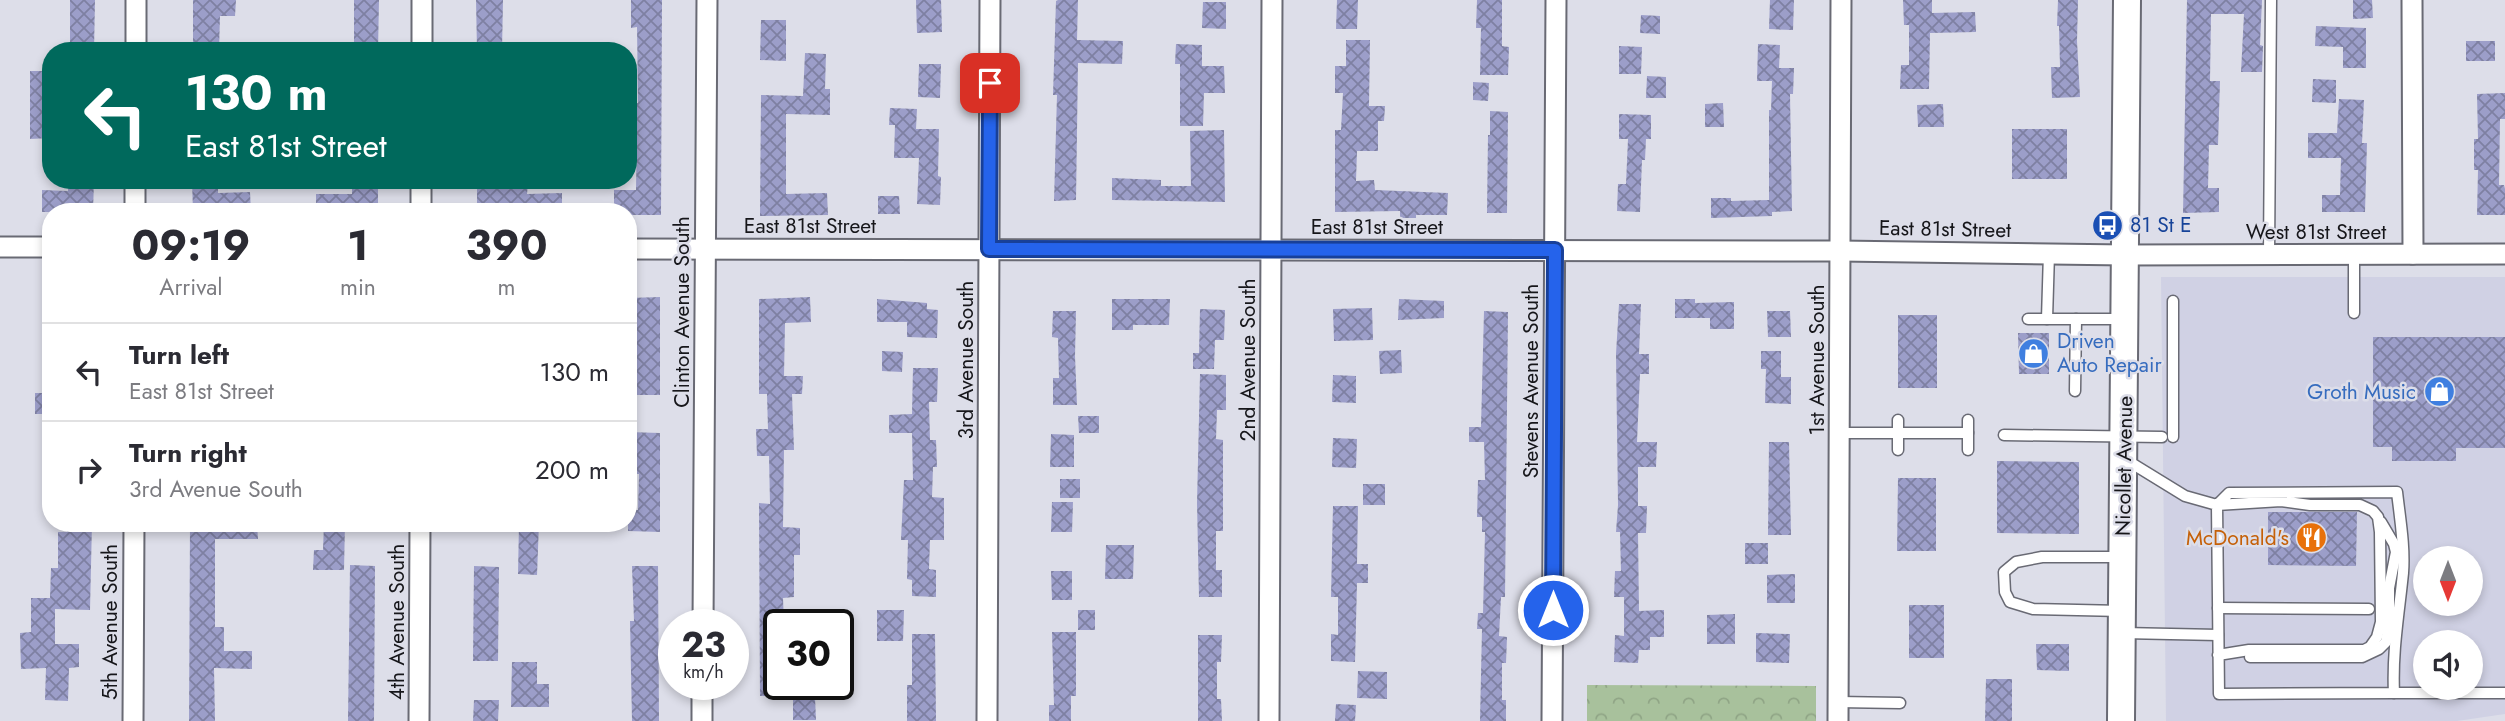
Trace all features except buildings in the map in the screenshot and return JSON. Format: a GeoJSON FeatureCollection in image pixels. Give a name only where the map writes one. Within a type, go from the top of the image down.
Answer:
{"type":"FeatureCollection","features":[{"type":"Feature","properties":{"kind":"main road","name":"Nicollet Avenue"},"geometry":{"type":"LineString","coordinates":[[2121,721],[2127,0]]}},
{"type":"Feature","properties":{"kind":"street"},"geometry":{"type":"LineString","coordinates":[[136,0],[136,42]]}},
{"type":"Feature","properties":{"kind":"street"},"geometry":{"type":"LineString","coordinates":[[422,0],[422,42]]}},
{"type":"Feature","properties":{"kind":"street","name":"Clinton Avenue South"},"geometry":{"type":"LineString","coordinates":[[702,609],[707,0]]}},
{"type":"Feature","properties":{"kind":"street","name":"3rd Avenue South"},"geometry":{"type":"LineString","coordinates":[[987,721],[990,0]]}},
{"type":"Feature","properties":{"kind":"street","name":"2nd Avenue South"},"geometry":{"type":"LineString","coordinates":[[1269,721],[1272,0]]}},
{"type":"Feature","properties":{"kind":"street","name":"Stevens Avenue South"},"geometry":{"type":"LineString","coordinates":[[1552,721],[1556,0]]}},
{"type":"Feature","properties":{"kind":"street","name":"1st Avenue South"},"geometry":{"type":"LineString","coordinates":[[1838,712],[1841,0]]}},
{"type":"Feature","properties":{"kind":"street"},"geometry":{"type":"LineString","coordinates":[[2412,0],[2413,254]]}},
{"type":"Feature","properties":{"kind":"street"},"geometry":{"type":"LineString","coordinates":[[0,247],[42,247]]}},
{"type":"Feature","properties":{"kind":"street","name":"East 81st Street"},"geometry":{"type":"LineString","coordinates":[[637,248],[1840,251],[2126,255]]}},
{"type":"Feature","properties":{"kind":"street","name":"West 81st Street"},"geometry":{"type":"LineString","coordinates":[[2126,255],[2505,254]]}},
{"type":"Feature","properties":{"kind":"street","name":"5th Avenue South"},"geometry":{"type":"LineString","coordinates":[[132,721],[134,532]]}},
{"type":"Feature","properties":{"kind":"street","name":"4th Avenue South"},"geometry":{"type":"LineString","coordinates":[[419,721],[420,532]]}},
{"type":"Feature","properties":{"kind":"street"},"geometry":{"type":"LineString","coordinates":[[702,700],[702,721]]}},
{"type":"Feature","properties":{"kind":"lane"},"geometry":{"type":"LineString","coordinates":[[2269,254],[2272,0]]}},
{"type":"Feature","properties":{"kind":"lane"},"geometry":{"type":"LineString","coordinates":[[2047,318],[2049,253]]}},
{"type":"Feature","properties":{"kind":"lane"},"geometry":{"type":"LineString","coordinates":[[2354,254],[2354,313]]}},
{"type":"Feature","properties":{"kind":"lane"},"geometry":{"type":"LineString","coordinates":[[2004,435],[2124,448],[2167,437],[2173,301]]}},
{"type":"Feature","properties":{"kind":"lane"},"geometry":{"type":"LineString","coordinates":[[2028,319],[2126,318]]}},
{"type":"Feature","properties":{"kind":"lane"},"geometry":{"type":"LineString","coordinates":[[2075,391],[2076,319]]}},
{"type":"Feature","properties":{"kind":"lane"},"geometry":{"type":"LineString","coordinates":[[1898,420],[1898,450]]}},
{"type":"Feature","properties":{"kind":"lane"},"geometry":{"type":"LineString","coordinates":[[1968,420],[1968,450]]}},
{"type":"Feature","properties":{"kind":"lane"},"geometry":{"type":"LineString","coordinates":[[1839,433],[1968,433]]}},
{"type":"Feature","properties":{"kind":"lane"},"geometry":{"type":"LineString","coordinates":[[2124,448],[2185,496],[2217,505],[2281,502],[2360,505],[2373,511],[2394,544],[2396,552],[2389,588],[2389,633],[2386,642],[2379,649],[2362,657],[2218,655]]}},
{"type":"Feature","properties":{"kind":"lane"},"geometry":{"type":"LineString","coordinates":[[2394,693],[2392,660],[2403,546],[2397,492],[2229,493],[2217,505],[2219,694],[2505,693]]}},
{"type":"Feature","properties":{"kind":"lane"},"geometry":{"type":"LineString","coordinates":[[2123,558],[2042,557],[2016,562],[2004,572],[2005,592],[2010,602],[2033,608],[2218,635]]}},
{"type":"Feature","properties":{"kind":"lane"},"geometry":{"type":"LineString","coordinates":[[2218,608],[2369,608]]}},
{"type":"Feature","properties":{"kind":"lane"},"geometry":{"type":"LineString","coordinates":[[1838,712],[1900,703]]}},
{"type":"Feature","properties":{"kind":"shaded area"},"geometry":{"type":"Polygon","coordinates":[[[2161,277],[2505,277],[2505,714],[2457,721],[2166,721],[2161,277]]]}},
{"type":"Feature","properties":{"kind":"green space"},"geometry":{"type":"Polygon","coordinates":[[[1587,685],[1816,686],[1816,721],[1587,721],[1587,685]]]}},
{"type":"Feature","properties":{"kind":"place","name":"81 St E"},"geometry":{"type":"Point","coordinates":[2107,225]}},
{"type":"Feature","properties":{"kind":"place","name":"Driven Auto Repair"},"geometry":{"type":"Point","coordinates":[2034,353]}},
{"type":"Feature","properties":{"kind":"place","name":"Groth Music"},"geometry":{"type":"Point","coordinates":[2439,392]}},
{"type":"Feature","properties":{"kind":"place","name":"McDonald's"},"geometry":{"type":"Point","coordinates":[2312,538]}},
{"type":"Feature","properties":{"kind":"route"},"geometry":{"type":"LineString","coordinates":[[990,83],[989,249],[1555,250],[1553,610]]}}]}
